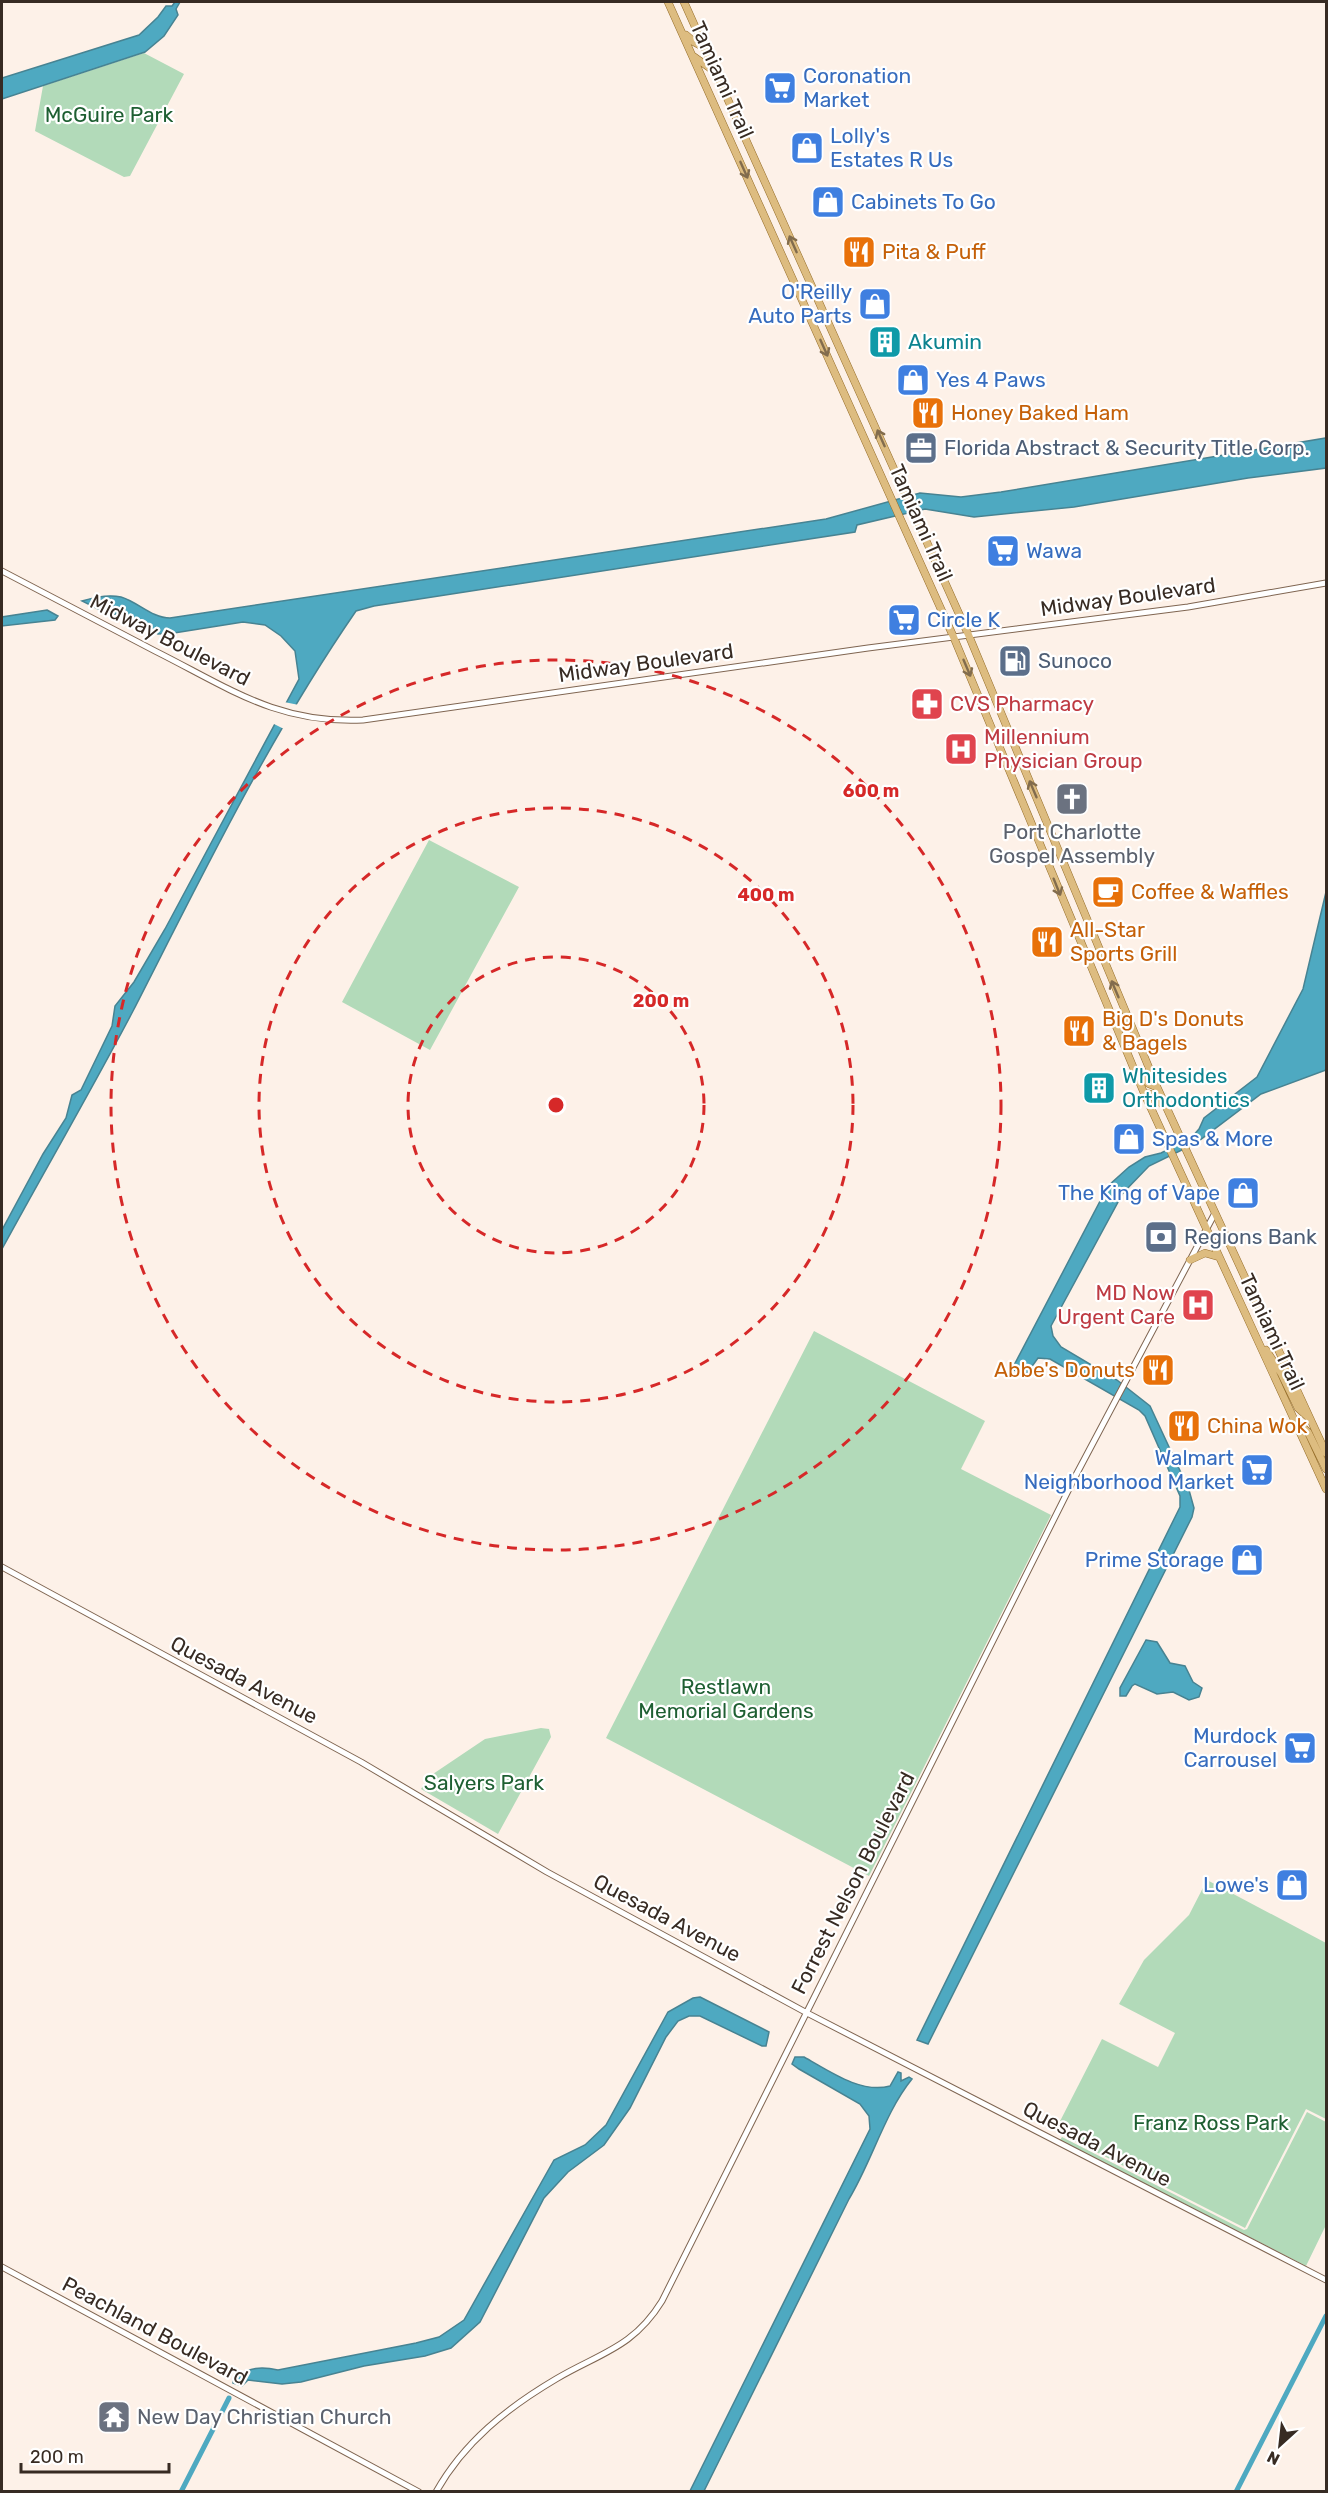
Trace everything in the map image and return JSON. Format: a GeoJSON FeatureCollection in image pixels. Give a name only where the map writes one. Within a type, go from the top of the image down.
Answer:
{"type":"FeatureCollection","features":[{"type":"Feature","properties":{"kind":"main road","name":"Tamiami Trail"},"geometry":{"type":"LineString","coordinates":[[668,2],[954,638],[1174,1161],[1326,1489]]}},
{"type":"Feature","properties":{"kind":"main road","name":"Tamiami Trail"},"geometry":{"type":"LineString","coordinates":[[684,2],[969,636],[1157,1088],[1326,1454]]}},
{"type":"Feature","properties":{"kind":"main road"},"geometry":{"type":"LineString","coordinates":[[682,31],[705,48]]}},
{"type":"Feature","properties":{"kind":"main road"},"geometry":{"type":"LineString","coordinates":[[693,56],[716,72]]}},
{"type":"Feature","properties":{"kind":"main road"},"geometry":{"type":"LineString","coordinates":[[1132,1065],[1144,1081],[1157,1088]]}},
{"type":"Feature","properties":{"kind":"main road"},"geometry":{"type":"LineString","coordinates":[[1144,1093],[1154,1096],[1166,1108]]}},
{"type":"Feature","properties":{"kind":"main road"},"geometry":{"type":"LineString","coordinates":[[1190,1260],[1205,1253],[1219,1257]]}},
{"type":"Feature","properties":{"kind":"main road"},"geometry":{"type":"LineString","coordinates":[[1252,1327],[1281,1373],[1298,1408],[1310,1419]]}},
{"type":"Feature","properties":{"kind":"main road"},"geometry":{"type":"LineString","coordinates":[[1295,1420],[1308,1432],[1326,1469]]}},
{"type":"Feature","properties":{"kind":"street","name":"Midway Boulevard"},"geometry":{"type":"LineString","coordinates":[[2,571],[250,700],[296,716],[334,721],[363,720],[1188,607],[1326,583]]}},
{"type":"Feature","properties":{"kind":"street","name":"Forrest Nelson Boulevard"},"geometry":{"type":"LineString","coordinates":[[435,2492],[461,2453],[490,2425],[557,2378],[622,2345],[649,2321],[662,2301],[1116,1400],[1215,1213]]}},
{"type":"Feature","properties":{"kind":"street","name":"Quesada Avenue"},"geometry":{"type":"LineString","coordinates":[[2,1567],[361,1762],[547,1872],[807,2013],[1326,2280]]}},
{"type":"Feature","properties":{"kind":"street","name":"Peachland Boulevard"},"geometry":{"type":"LineString","coordinates":[[2,2267],[419,2492]]}},
{"type":"Feature","properties":{"kind":"green space","name":"McGuire Park"},"geometry":{"type":"Polygon","coordinates":[[[144,53],[184,74],[130,176],[124,177],[35,131],[43,86],[144,53]]]}},
{"type":"Feature","properties":{"kind":"green space"},"geometry":{"type":"Polygon","coordinates":[[[429,840],[519,887],[430,1050],[342,1002],[429,840]]]}},
{"type":"Feature","properties":{"kind":"green space","name":"Restlawn Memorial Gardens"},"geometry":{"type":"Polygon","coordinates":[[[814,1331],[985,1421],[961,1469],[1051,1515],[869,1876],[606,1738],[814,1331]]]}},
{"type":"Feature","properties":{"kind":"green space","name":"Salyers Park"},"geometry":{"type":"Polygon","coordinates":[[[541,1728],[549,1729],[551,1737],[498,1834],[421,1789],[430,1776],[485,1739],[541,1728]]]}},
{"type":"Feature","properties":{"kind":"green space","name":"Franz Ross Park"},"geometry":{"type":"Polygon","coordinates":[[[1207,1880],[1326,1943],[1326,2119],[1306,2109],[1245,2228],[1055,2131],[1102,2039],[1158,2067],[1175,2033],[1119,2004],[1144,1960],[1189,1915],[1207,1880]]]}},
{"type":"Feature","properties":{"kind":"green space"},"geometry":{"type":"Polygon","coordinates":[[[1307,2112],[1326,2122],[1326,2225],[1306,2266],[1060,2140],[1062,2137],[1244,2230],[1247,2229],[1307,2112]]]}},
{"type":"Feature","properties":{"kind":"water"},"geometry":{"type":"Polygon","coordinates":[[[175,2],[180,2],[176,9],[178,15],[164,36],[145,52],[2,99],[2,78],[139,35],[166,6],[172,6],[175,2]]]}},
{"type":"Feature","properties":{"kind":"water"},"geometry":{"type":"Polygon","coordinates":[[[1326,438],[1326,468],[1248,478],[1074,507],[974,517],[925,509],[857,525],[855,532],[374,606],[356,611],[265,757],[117,1041],[2,1249],[2,1230],[43,1154],[66,1118],[72,1095],[81,1090],[112,1026],[115,1006],[134,982],[165,929],[299,679],[295,651],[281,636],[265,625],[243,622],[158,634],[82,601],[101,596],[121,597],[151,613],[170,618],[826,519],[920,493],[961,497],[1001,492],[1326,438]]]}},
{"type":"Feature","properties":{"kind":"water"},"geometry":{"type":"Polygon","coordinates":[[[47,610],[58,616],[55,620],[2,626],[2,617],[47,610]]]}},
{"type":"Feature","properties":{"kind":"water"},"geometry":{"type":"Polygon","coordinates":[[[1326,892],[1326,1070],[1261,1094],[1196,1143],[1149,1166],[1123,1193],[1051,1326],[1053,1336],[1061,1347],[1117,1380],[1150,1406],[1189,1490],[1194,1508],[1192,1517],[928,2044],[917,2040],[1180,1507],[1180,1496],[1145,1416],[1139,1410],[1050,1359],[1038,1358],[1025,1376],[1012,1369],[1108,1186],[1129,1167],[1145,1157],[1161,1153],[1190,1139],[1199,1129],[1204,1118],[1257,1077],[1303,989],[1326,892]]]}},
{"type":"Feature","properties":{"kind":"water"},"geometry":{"type":"Polygon","coordinates":[[[1146,1640],[1157,1642],[1170,1663],[1185,1666],[1193,1682],[1202,1688],[1199,1697],[1189,1700],[1173,1692],[1157,1694],[1135,1684],[1126,1696],[1120,1696],[1120,1688],[1146,1640]]]}},
{"type":"Feature","properties":{"kind":"water"},"geometry":{"type":"Polygon","coordinates":[[[700,1997],[769,2032],[766,2046],[700,2016],[689,2016],[678,2021],[666,2037],[630,2108],[604,2145],[568,2172],[544,2198],[480,2322],[451,2348],[425,2356],[364,2366],[301,2382],[282,2384],[248,2380],[242,2386],[233,2383],[234,2376],[251,2370],[266,2368],[278,2370],[439,2337],[464,2320],[554,2160],[585,2145],[606,2125],[668,2012],[693,1998],[700,1997]]]}},
{"type":"Feature","properties":{"kind":"water"},"geometry":{"type":"Polygon","coordinates":[[[795,2057],[804,2057],[846,2080],[868,2087],[890,2086],[898,2072],[901,2073],[901,2081],[909,2077],[912,2079],[886,2121],[704,2491],[690,2491],[870,2129],[869,2116],[860,2104],[792,2064],[795,2057]]]}},
{"type":"Feature","properties":{"kind":"pier"},"geometry":{"type":"Polygon","coordinates":[[[284,702],[299,705],[284,729],[272,723],[284,702]]]}},
{"type":"Feature","properties":{"kind":"waterway"},"geometry":{"type":"LineString","coordinates":[[1236,2492],[1326,2316]]}},
{"type":"Feature","properties":{"kind":"waterway"},"geometry":{"type":"LineString","coordinates":[[181,2492],[229,2398]]}},
{"type":"Feature","properties":{"kind":"place","name":"Coronation Market"},"geometry":{"type":"Point","coordinates":[780,88]}},
{"type":"Feature","properties":{"kind":"place","name":"Lolly's Estates R Us"},"geometry":{"type":"Point","coordinates":[807,148]}},
{"type":"Feature","properties":{"kind":"place","name":"Cabinets To Go"},"geometry":{"type":"Point","coordinates":[828,202]}},
{"type":"Feature","properties":{"kind":"place","name":"Pita & Puff"},"geometry":{"type":"Point","coordinates":[859,252]}},
{"type":"Feature","properties":{"kind":"place","name":"O'Reilly Auto Parts"},"geometry":{"type":"Point","coordinates":[875,304]}},
{"type":"Feature","properties":{"kind":"place","name":"Akumin"},"geometry":{"type":"Point","coordinates":[885,342]}},
{"type":"Feature","properties":{"kind":"place","name":"Yes 4 Paws"},"geometry":{"type":"Point","coordinates":[913,380]}},
{"type":"Feature","properties":{"kind":"place","name":"Honey Baked Ham"},"geometry":{"type":"Point","coordinates":[928,413]}},
{"type":"Feature","properties":{"kind":"place","name":"Florida Abstract & Security Title Corp."},"geometry":{"type":"Point","coordinates":[921,448]}},
{"type":"Feature","properties":{"kind":"place","name":"Wawa"},"geometry":{"type":"Point","coordinates":[1003,551]}},
{"type":"Feature","properties":{"kind":"place","name":"Circle K"},"geometry":{"type":"Point","coordinates":[904,620]}},
{"type":"Feature","properties":{"kind":"place","name":"Sunoco"},"geometry":{"type":"Point","coordinates":[1015,661]}},
{"type":"Feature","properties":{"kind":"place","name":"CVS Pharmacy"},"geometry":{"type":"Point","coordinates":[927,704]}},
{"type":"Feature","properties":{"kind":"place","name":"Millennium Physician Group"},"geometry":{"type":"Point","coordinates":[961,749]}},
{"type":"Feature","properties":{"kind":"place","name":"Port Charlotte Gospel Assembly"},"geometry":{"type":"Point","coordinates":[1072,799]}},
{"type":"Feature","properties":{"kind":"place","name":"Coffee & Waffles"},"geometry":{"type":"Point","coordinates":[1108,892]}},
{"type":"Feature","properties":{"kind":"place","name":"All-Star Sports Grill"},"geometry":{"type":"Point","coordinates":[1047,942]}},
{"type":"Feature","properties":{"kind":"place","name":"Big D's Donuts & Bagels"},"geometry":{"type":"Point","coordinates":[1079,1031]}},
{"type":"Feature","properties":{"kind":"place","name":"Whitesides Orthodontics"},"geometry":{"type":"Point","coordinates":[1099,1088]}},
{"type":"Feature","properties":{"kind":"place","name":"Spas & More"},"geometry":{"type":"Point","coordinates":[1129,1139]}},
{"type":"Feature","properties":{"kind":"place","name":"The King of Vape"},"geometry":{"type":"Point","coordinates":[1243,1193]}},
{"type":"Feature","properties":{"kind":"place","name":"Regions Bank"},"geometry":{"type":"Point","coordinates":[1161,1237]}},
{"type":"Feature","properties":{"kind":"place","name":"MD Now Urgent Care"},"geometry":{"type":"Point","coordinates":[1198,1305]}},
{"type":"Feature","properties":{"kind":"place","name":"Abbe's Donuts"},"geometry":{"type":"Point","coordinates":[1158,1370]}},
{"type":"Feature","properties":{"kind":"place","name":"China Wok"},"geometry":{"type":"Point","coordinates":[1184,1426]}},
{"type":"Feature","properties":{"kind":"place","name":"Walmart Neighborhood Market"},"geometry":{"type":"Point","coordinates":[1257,1470]}},
{"type":"Feature","properties":{"kind":"place","name":"Prime Storage"},"geometry":{"type":"Point","coordinates":[1247,1560]}},
{"type":"Feature","properties":{"kind":"place","name":"Murdock Carrousel"},"geometry":{"type":"Point","coordinates":[1300,1748]}},
{"type":"Feature","properties":{"kind":"place","name":"Lowe's"},"geometry":{"type":"Point","coordinates":[1292,1885]}},
{"type":"Feature","properties":{"kind":"place","name":"New Day Christian Church"},"geometry":{"type":"Point","coordinates":[114,2417]}}]}
